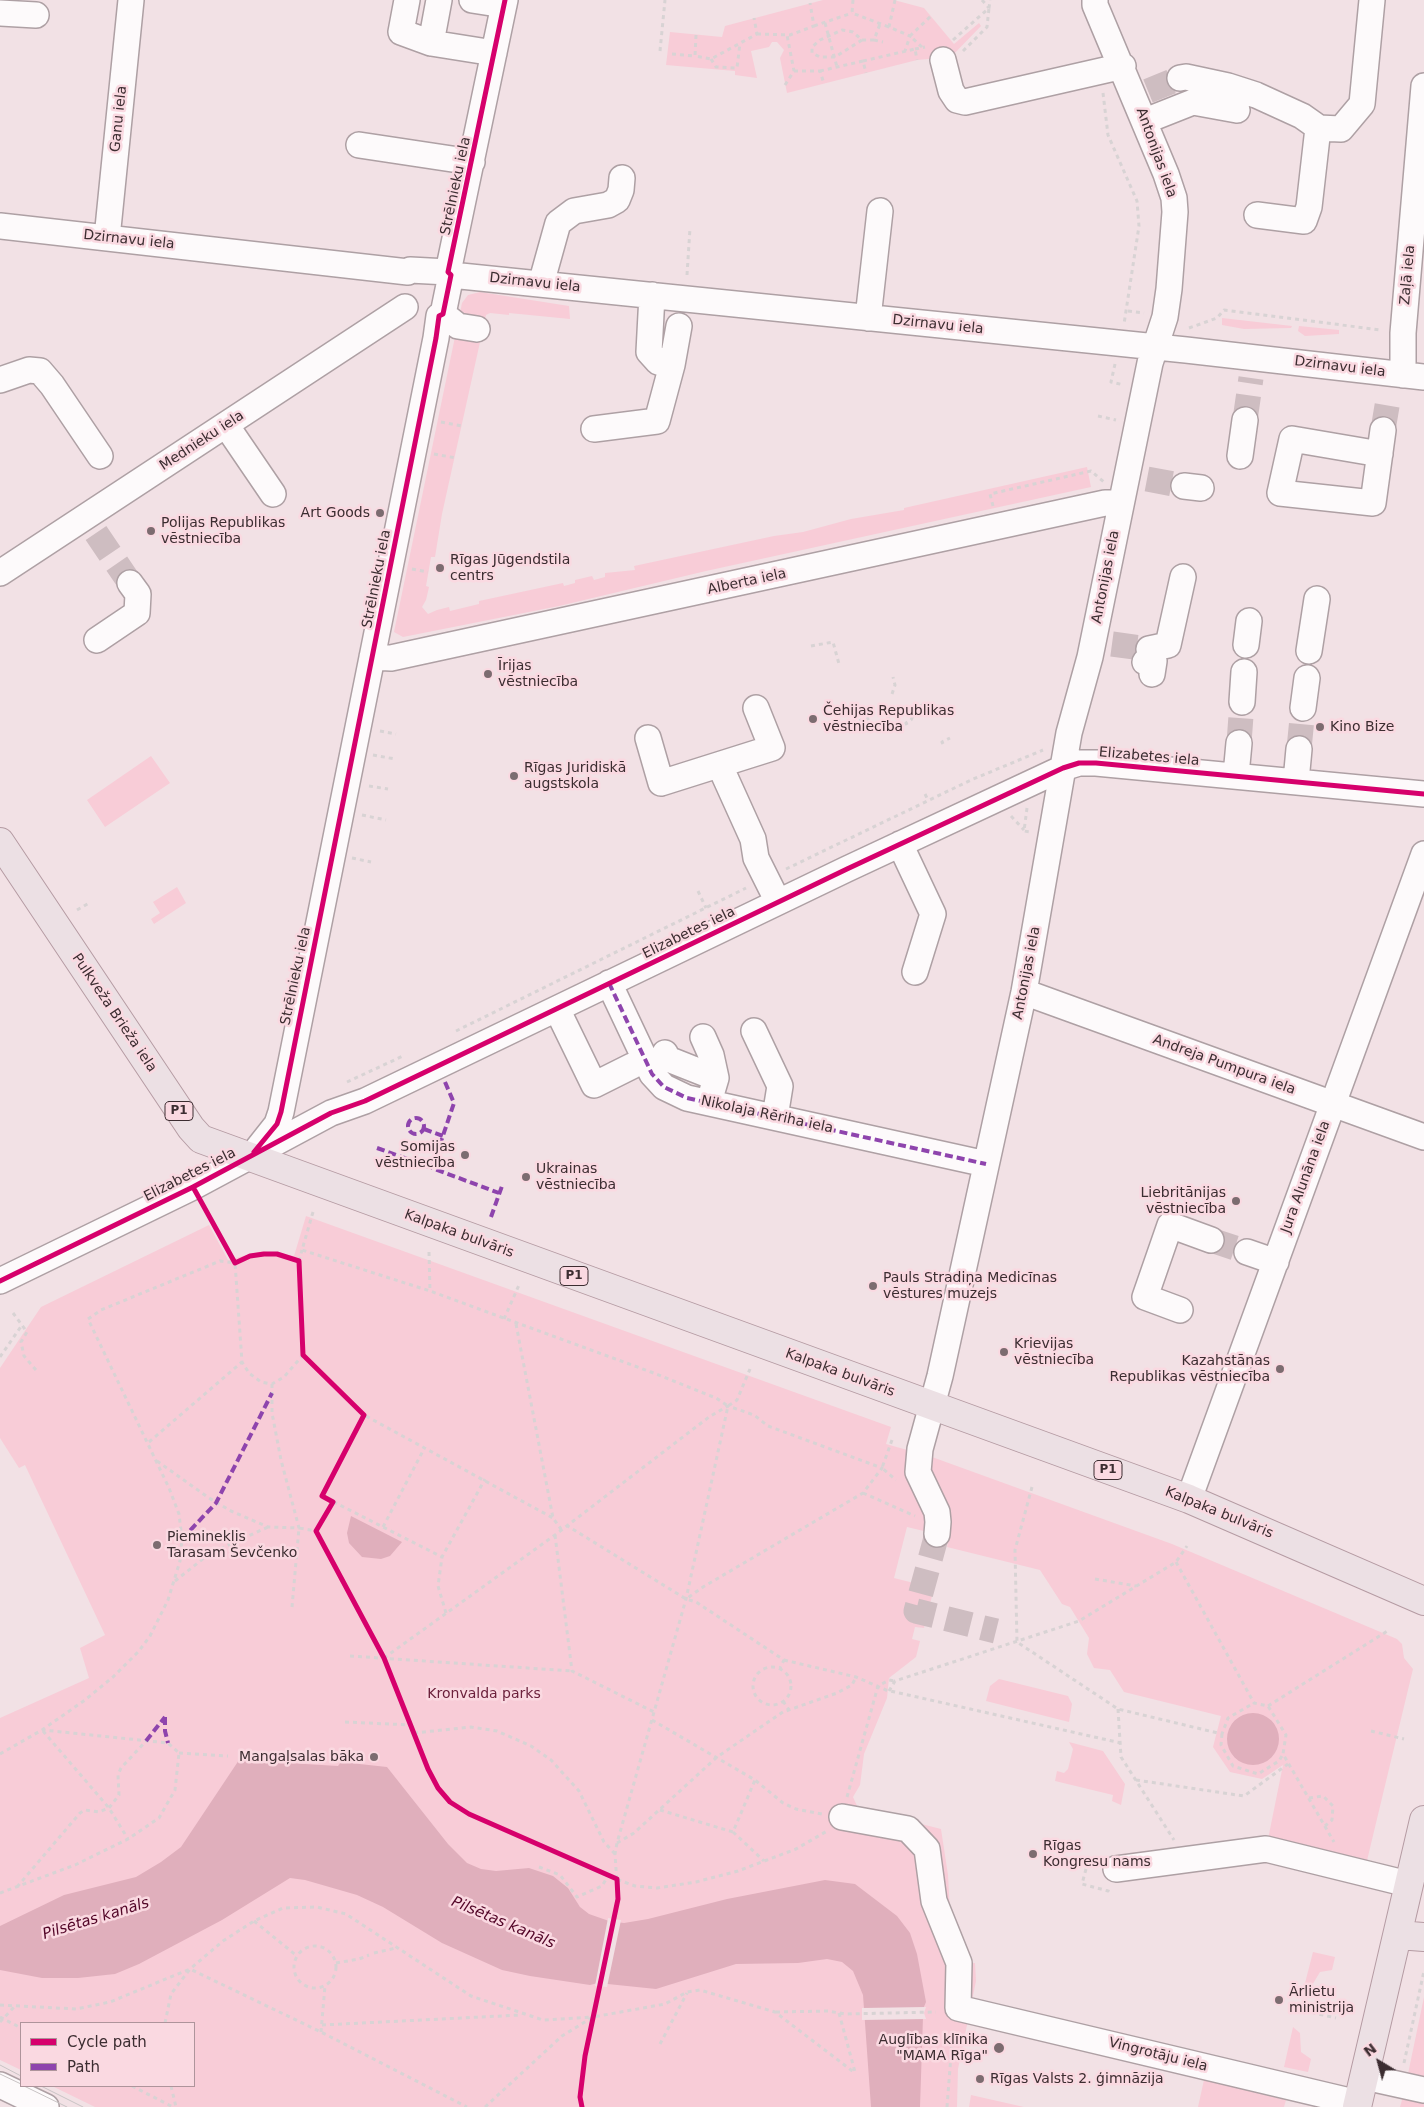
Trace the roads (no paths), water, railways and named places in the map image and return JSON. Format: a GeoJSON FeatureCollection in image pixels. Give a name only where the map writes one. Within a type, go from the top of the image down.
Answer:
{"type":"FeatureCollection","features":[{"type":"Feature","properties":{"kind":"main road","name":"Pulkveža Brieža iela"},"geometry":{"type":"LineString","coordinates":[[0,842],[191,1128],[201,1139],[250,1158]]}},
{"type":"Feature","properties":{"kind":"main road","name":"Kalpaka bulvāris"},"geometry":{"type":"LineString","coordinates":[[250,1158],[1189,1499],[1424,1602]]}},
{"type":"Feature","properties":{"kind":"main road"},"geometry":{"type":"LineString","coordinates":[[1360,2096],[1411,1936],[1408,1884],[1424,1820]]}},
{"type":"Feature","properties":{"kind":"street","name":"Ganu iela"},"geometry":{"type":"LineString","coordinates":[[107,238],[131,0]]}},
{"type":"Feature","properties":{"kind":"street"},"geometry":{"type":"LineString","coordinates":[[407,0],[402,32],[431,43],[494,53]]}},
{"type":"Feature","properties":{"kind":"street"},"geometry":{"type":"LineString","coordinates":[[431,43],[438,0]]}},
{"type":"Feature","properties":{"kind":"street"},"geometry":{"type":"LineString","coordinates":[[472,0],[504,3]]}},
{"type":"Feature","properties":{"kind":"street","name":"Antonijas iela"},"geometry":{"type":"LineString","coordinates":[[936,1534],[937,1512],[918,1472],[920,1448],[932,1407],[1024,992],[1069,733],[1101,650],[1113,503],[1137,477],[1153,348],[1166,317],[1175,212],[1174,198],[1145,121],[1141,92],[1111,68],[1095,0]]}},
{"type":"Feature","properties":{"kind":"street"},"geometry":{"type":"LineString","coordinates":[[1180,78],[1186,77],[1228,86],[1256,95],[1302,116],[1319,128],[1341,130],[1362,104],[1372,0]]}},
{"type":"Feature","properties":{"kind":"street","name":"Strēlnieku iela"},"geometry":{"type":"LineString","coordinates":[[250,1158],[278,1124],[281,1112],[504,3]]}},
{"type":"Feature","properties":{"kind":"street"},"geometry":{"type":"LineString","coordinates":[[0,13],[36,15]]}},
{"type":"Feature","properties":{"kind":"street"},"geometry":{"type":"LineString","coordinates":[[939,53],[952,91],[957,100],[965,102],[1111,68]]}},
{"type":"Feature","properties":{"kind":"street","name":"Zaļā iela"},"geometry":{"type":"LineString","coordinates":[[1402,380],[1403,333],[1424,86]]}},
{"type":"Feature","properties":{"kind":"street"},"geometry":{"type":"LineString","coordinates":[[1145,121],[1193,102],[1237,110]]}},
{"type":"Feature","properties":{"kind":"street"},"geometry":{"type":"LineString","coordinates":[[1257,215],[1304,221],[1309,207],[1319,128]]}},
{"type":"Feature","properties":{"kind":"street"},"geometry":{"type":"LineString","coordinates":[[359,145],[472,162]]}},
{"type":"Feature","properties":{"kind":"street"},"geometry":{"type":"LineString","coordinates":[[541,284],[558,223],[574,211],[608,206],[617,200],[622,190],[622,178]]}},
{"type":"Feature","properties":{"kind":"street"},"geometry":{"type":"LineString","coordinates":[[868,318],[880,211]]}},
{"type":"Feature","properties":{"kind":"street","name":"Dzirnavu iela"},"geometry":{"type":"LineString","coordinates":[[0,226],[408,272],[410,270],[449,273],[1153,348],[1253,368],[1402,380]]}},
{"type":"Feature","properties":{"kind":"street"},"geometry":{"type":"LineString","coordinates":[[408,272],[403,303],[408,311],[441,315],[458,326],[477,329]]}},
{"type":"Feature","properties":{"kind":"street"},"geometry":{"type":"LineString","coordinates":[[652,295],[649,352],[658,362],[672,365]]}},
{"type":"Feature","properties":{"kind":"street","name":"Mednieku iela"},"geometry":{"type":"LineString","coordinates":[[0,573],[91,525],[226,425],[405,307]]}},
{"type":"Feature","properties":{"kind":"street"},"geometry":{"type":"LineString","coordinates":[[594,428],[657,421],[672,365],[679,326]]}},
{"type":"Feature","properties":{"kind":"street"},"geometry":{"type":"LineString","coordinates":[[0,380],[29,370],[40,371],[100,456]]}},
{"type":"Feature","properties":{"kind":"street"},"geometry":{"type":"LineString","coordinates":[[1240,456],[1245,420]]}},
{"type":"Feature","properties":{"kind":"street"},"geometry":{"type":"LineString","coordinates":[[226,425],[273,494]]}},
{"type":"Feature","properties":{"kind":"street","name":"Alberta iela"},"geometry":{"type":"LineString","coordinates":[[372,657],[400,656],[1113,503]]}},
{"type":"Feature","properties":{"kind":"street"},"geometry":{"type":"LineString","coordinates":[[1149,662],[1168,645],[1184,577]]}},
{"type":"Feature","properties":{"kind":"street"},"geometry":{"type":"LineString","coordinates":[[97,640],[136,613],[138,594],[130,583]]}},
{"type":"Feature","properties":{"kind":"street"},"geometry":{"type":"LineString","coordinates":[[1310,651],[1316,599]]}},
{"type":"Feature","properties":{"kind":"street"},"geometry":{"type":"LineString","coordinates":[[1246,645],[1249,621]]}},
{"type":"Feature","properties":{"kind":"street"},"geometry":{"type":"LineString","coordinates":[[1242,702],[1244,672]]}},
{"type":"Feature","properties":{"kind":"street"},"geometry":{"type":"LineString","coordinates":[[1304,708],[1307,678]]}},
{"type":"Feature","properties":{"kind":"street"},"geometry":{"type":"LineString","coordinates":[[648,738],[661,783],[720,766],[772,748],[756,708]]}},
{"type":"Feature","properties":{"kind":"street"},"geometry":{"type":"LineString","coordinates":[[1236,775],[1239,743]]}},
{"type":"Feature","properties":{"kind":"street"},"geometry":{"type":"LineString","coordinates":[[1296,781],[1299,749]]}},
{"type":"Feature","properties":{"kind":"street","name":"Elizabetes iela"},"geometry":{"type":"LineString","coordinates":[[0,1282],[250,1158],[331,1113],[365,1101],[778,902],[1063,768],[1079,764],[1096,763],[1424,794]]}},
{"type":"Feature","properties":{"kind":"street"},"geometry":{"type":"LineString","coordinates":[[720,766],[753,839],[761,868]]}},
{"type":"Feature","properties":{"kind":"street"},"geometry":{"type":"LineString","coordinates":[[731,817],[744,844],[761,868],[778,902]]}},
{"type":"Feature","properties":{"kind":"street"},"geometry":{"type":"LineString","coordinates":[[900,844],[932,914],[915,972]]}},
{"type":"Feature","properties":{"kind":"street","name":"Jura Alunāna iela"},"geometry":{"type":"LineString","coordinates":[[1189,1499],[1424,854]]}},
{"type":"Feature","properties":{"kind":"street","name":"Nikolaja Rēriha iela"},"geometry":{"type":"LineString","coordinates":[[609,983],[652,1074],[664,1086],[687,1098],[986,1164]]}},
{"type":"Feature","properties":{"kind":"street","name":"Andreja Pumpura iela"},"geometry":{"type":"LineString","coordinates":[[1024,992],[1424,1137]]}},
{"type":"Feature","properties":{"kind":"street"},"geometry":{"type":"LineString","coordinates":[[557,1009],[594,1085],[632,1066]]}},
{"type":"Feature","properties":{"kind":"street"},"geometry":{"type":"LineString","coordinates":[[754,1031],[780,1086],[775,1117]]}},
{"type":"Feature","properties":{"kind":"street"},"geometry":{"type":"LineString","coordinates":[[703,1037],[711,1055],[716,1078],[709,1102]]}},
{"type":"Feature","properties":{"kind":"street"},"geometry":{"type":"LineString","coordinates":[[665,1053],[668,1059],[716,1078]]}},
{"type":"Feature","properties":{"kind":"street"},"geometry":{"type":"LineString","coordinates":[[1180,1310],[1145,1297],[1170,1225],[1212,1240]]}},
{"type":"Feature","properties":{"kind":"street"},"geometry":{"type":"LineString","coordinates":[[1247,1252],[1276,1262]]}},
{"type":"Feature","properties":{"kind":"street","name":"Vingrotāju iela"},"geometry":{"type":"LineString","coordinates":[[842,1817],[908,1829],[926,1849],[934,1901],[959,1963],[958,2008],[1360,2096],[1400,2085],[1424,2090]]}},
{"type":"Feature","properties":{"kind":"street"},"geometry":{"type":"LineString","coordinates":[[1116,1869],[1266,1850],[1408,1884]]}},
{"type":"Feature","properties":{"kind":"street"},"geometry":{"type":"LineString","coordinates":[[0,2085],[46,2107]]}},
{"type":"Feature","properties":{"kind":"water"},"geometry":{"type":"Polygon","coordinates":[[[351,1516],[402,1542],[390,1556],[381,1559],[362,1557],[349,1543],[347,1533],[351,1516]]]}},
{"type":"Feature","properties":{"kind":"water"},"geometry":{"type":"Polygon","coordinates":[[[1253,1713],[1263,1715],[1271,1721],[1277,1729],[1279,1739],[1277,1749],[1271,1757],[1263,1763],[1253,1765],[1243,1763],[1235,1757],[1229,1749],[1227,1739],[1229,1729],[1235,1721],[1243,1715],[1253,1713]]]}},
{"type":"Feature","properties":{"kind":"water","name":"Pilsētas kanāls"},"geometry":{"type":"Polygon","coordinates":[[[239,1760],[338,1766],[341,1762],[387,1767],[448,1844],[467,1863],[481,1869],[496,1871],[529,1868],[553,1876],[568,1888],[580,1907],[589,1914],[609,1921],[624,1923],[648,1919],[727,1899],[825,1880],[855,1884],[897,1916],[910,1933],[917,1954],[926,2002],[921,2014],[923,2017],[920,2107],[871,2107],[863,1995],[853,1971],[842,1962],[827,1959],[798,1963],[736,1964],[656,1989],[598,1983],[590,1985],[530,1976],[502,1970],[442,1943],[383,1907],[357,1895],[305,1880],[290,1878],[222,1920],[139,1964],[115,1974],[78,1978],[42,1978],[0,1970],[0,1926],[64,1895],[136,1877],[161,1862],[181,1847],[239,1760]]]}},
{"type":"Feature","properties":{"kind":"tunnel"},"geometry":{"type":"LineString","coordinates":[[1148,91],[1180,78]]}},
{"type":"Feature","properties":{"kind":"tunnel"},"geometry":{"type":"LineString","coordinates":[[1245,420],[1251,378]]}},
{"type":"Feature","properties":{"kind":"tunnel"},"geometry":{"type":"LineString","coordinates":[[1383,430],[1389,394]]}},
{"type":"Feature","properties":{"kind":"tunnel"},"geometry":{"type":"LineString","coordinates":[[1147,479],[1184,486]]}},
{"type":"Feature","properties":{"kind":"tunnel"},"geometry":{"type":"LineString","coordinates":[[96,533],[130,583]]}},
{"type":"Feature","properties":{"kind":"tunnel"},"geometry":{"type":"LineString","coordinates":[[1112,644],[1149,649]]}},
{"type":"Feature","properties":{"kind":"tunnel"},"geometry":{"type":"LineString","coordinates":[[1239,743],[1242,702]]}},
{"type":"Feature","properties":{"kind":"tunnel"},"geometry":{"type":"LineString","coordinates":[[1299,749],[1303,708]]}},
{"type":"Feature","properties":{"kind":"tunnel"},"geometry":{"type":"LineString","coordinates":[[1211,1240],[1247,1252]]}},
{"type":"Feature","properties":{"kind":"tunnel"},"geometry":{"type":"LineString","coordinates":[[937,1534],[916,1611],[996,1631]]}},
{"type":"Feature","properties":{"kind":"tram line"},"geometry":{"type":"LineString","coordinates":[[0,2065],[20,2075]]}},
{"type":"Feature","properties":{"kind":"tram line"},"geometry":{"type":"LineString","coordinates":[[0,2074],[20,2084]]}},
{"type":"Feature","properties":{"kind":"tram line"},"geometry":{"type":"LineString","coordinates":[[26,2087],[67,2107]]}},
{"type":"Feature","properties":{"kind":"tram line"},"geometry":{"type":"LineString","coordinates":[[43,2087],[83,2107]]}},
{"type":"Feature","properties":{"kind":"place","name":"Art Goods"},"geometry":{"type":"Point","coordinates":[380,513]}},
{"type":"Feature","properties":{"kind":"place","name":"Polijas Republikas vēstniecība"},"geometry":{"type":"Point","coordinates":[151,531]}},
{"type":"Feature","properties":{"kind":"place","name":"Rīgas Jūgendstila centrs"},"geometry":{"type":"Point","coordinates":[440,568]}},
{"type":"Feature","properties":{"kind":"place","name":"Īrijas vēstniecība"},"geometry":{"type":"Point","coordinates":[488,674]}},
{"type":"Feature","properties":{"kind":"place","name":"Čehijas Republikas vēstniecība"},"geometry":{"type":"Point","coordinates":[813,719]}},
{"type":"Feature","properties":{"kind":"place","name":"Kino Bize"},"geometry":{"type":"Point","coordinates":[1320,727]}},
{"type":"Feature","properties":{"kind":"place","name":"Rīgas Juridiskā augstskola"},"geometry":{"type":"Point","coordinates":[514,776]}},
{"type":"Feature","properties":{"kind":"place","name":"Somijas vēstniecība"},"geometry":{"type":"Point","coordinates":[465,1155]}},
{"type":"Feature","properties":{"kind":"place","name":"Ukrainas vēstniecība"},"geometry":{"type":"Point","coordinates":[526,1177]}},
{"type":"Feature","properties":{"kind":"place","name":"Liebritānijas vēstniecība"},"geometry":{"type":"Point","coordinates":[1236,1201]}},
{"type":"Feature","properties":{"kind":"place","name":"Pauls Stradiņa Medicīnas vēstures muzejs"},"geometry":{"type":"Point","coordinates":[873,1286]}},
{"type":"Feature","properties":{"kind":"place","name":"Krievijas vēstniecība"},"geometry":{"type":"Point","coordinates":[1004,1352]}},
{"type":"Feature","properties":{"kind":"place","name":"Kazahstānas Republikas vēstniecība"},"geometry":{"type":"Point","coordinates":[1280,1369]}},
{"type":"Feature","properties":{"kind":"place","name":"Piemineklis Tarasam Ševčenko"},"geometry":{"type":"Point","coordinates":[157,1545]}},
{"type":"Feature","properties":{"kind":"place","name":"Mangaļsalas bāka"},"geometry":{"type":"Point","coordinates":[374,1757]}},
{"type":"Feature","properties":{"kind":"place","name":"Rīgas Kongresu nams"},"geometry":{"type":"Point","coordinates":[1033,1854]}},
{"type":"Feature","properties":{"kind":"place","name":"Ārlietu ministrija"},"geometry":{"type":"Point","coordinates":[1279,2000]}},
{"type":"Feature","properties":{"kind":"place","name":"Auglības klīnika \"MAMA Rīga\""},"geometry":{"type":"Point","coordinates":[999,2048]}},
{"type":"Feature","properties":{"kind":"place","name":"Rīgas Valsts 2. ģimnāzija"},"geometry":{"type":"Point","coordinates":[980,2079]}},
{"type":"Feature","properties":{"kind":"park label","name":"Kronvalda parks"},"geometry":{"type":"Point","coordinates":[484,1694]}}]}
